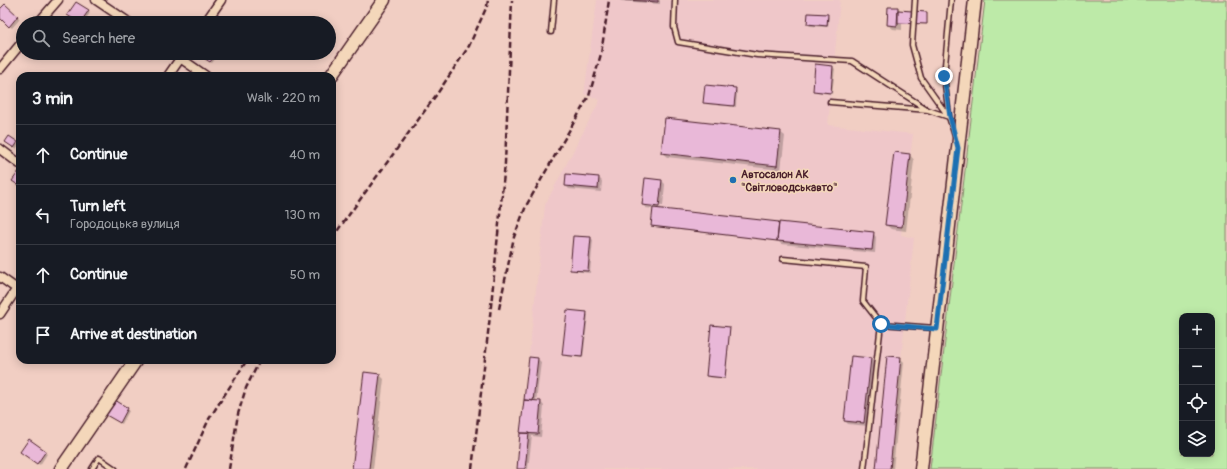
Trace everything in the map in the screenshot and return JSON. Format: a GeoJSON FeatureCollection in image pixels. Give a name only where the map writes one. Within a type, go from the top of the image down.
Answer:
{"type":"FeatureCollection","features":[{"type":"Feature","properties":{"kind":"main road"},"geometry":{"type":"LineString","coordinates":[[334,72],[384,0]]}},
{"type":"Feature","properties":{"kind":"main road"},"geometry":{"type":"LineString","coordinates":[[921,469],[974,0]]}},
{"type":"Feature","properties":{"kind":"main road"},"geometry":{"type":"LineString","coordinates":[[61,469],[133,364]]}},
{"type":"Feature","properties":{"kind":"street"},"geometry":{"type":"LineString","coordinates":[[44,16],[58,0]]}},
{"type":"Feature","properties":{"kind":"street"},"geometry":{"type":"LineString","coordinates":[[96,0],[120,16]]}},
{"type":"Feature","properties":{"kind":"street"},"geometry":{"type":"LineString","coordinates":[[210,16],[221,0]]}},
{"type":"Feature","properties":{"kind":"street"},"geometry":{"type":"LineString","coordinates":[[0,69],[16,50]]}},
{"type":"Feature","properties":{"kind":"street"},"geometry":{"type":"LineString","coordinates":[[171,72],[179,60]]}},
{"type":"Feature","properties":{"kind":"street"},"geometry":{"type":"LineString","coordinates":[[187,60],[201,72]]}},
{"type":"Feature","properties":{"kind":"street"},"geometry":{"type":"LineString","coordinates":[[0,149],[16,161]]}},
{"type":"Feature","properties":{"kind":"street"},"geometry":{"type":"LineString","coordinates":[[0,277],[16,286]]}},
{"type":"Feature","properties":{"kind":"street"},"geometry":{"type":"LineString","coordinates":[[0,314],[16,290]]}},
{"type":"Feature","properties":{"kind":"lane"},"geometry":{"type":"LineString","coordinates":[[551,32],[554,0]]}},
{"type":"Feature","properties":{"kind":"lane"},"geometry":{"type":"LineString","coordinates":[[675,0],[674,27],[678,42],[757,55],[852,61],[928,110]]}},
{"type":"Feature","properties":{"kind":"lane"},"geometry":{"type":"LineString","coordinates":[[915,0],[912,45],[921,78],[950,117]]}},
{"type":"Feature","properties":{"kind":"lane"},"geometry":{"type":"LineString","coordinates":[[951,0],[944,76],[950,117],[958,148]]}},
{"type":"Feature","properties":{"kind":"lane"},"geometry":{"type":"LineString","coordinates":[[830,102],[928,110],[950,117]]}},
{"type":"Feature","properties":{"kind":"lane"},"geometry":{"type":"LineString","coordinates":[[783,259],[866,267],[863,301],[881,324],[864,469]]}},
{"type":"Feature","properties":{"kind":"lane"},"geometry":{"type":"LineString","coordinates":[[881,324],[937,329]]}},
{"type":"Feature","properties":{"kind":"lane"},"geometry":{"type":"LineString","coordinates":[[92,469],[99,458],[115,469]]}},
{"type":"Feature","properties":{"kind":"shaded area"},"geometry":{"type":"Polygon","coordinates":[[[597,0],[840,0],[828,125],[913,134],[901,235],[914,238],[889,469],[517,469],[545,205],[600,100],[584,94],[597,0]]]}},
{"type":"Feature","properties":{"kind":"green space"},"geometry":{"type":"Polygon","coordinates":[[[985,0],[1227,0],[1227,469],[930,469],[985,0]]]}},
{"type":"Feature","properties":{"kind":"building"},"geometry":{"type":"Polygon","coordinates":[[[625,0],[658,0],[658,2],[625,0]]]}},
{"type":"Feature","properties":{"kind":"building"},"geometry":{"type":"Polygon","coordinates":[[[76,2],[89,10],[85,16],[67,15],[76,2]]]}},
{"type":"Feature","properties":{"kind":"building"},"geometry":{"type":"Polygon","coordinates":[[[5,4],[18,16],[16,16],[16,18],[9,27],[0,18],[0,9],[5,4]]]}},
{"type":"Feature","properties":{"kind":"building"},"geometry":{"type":"Polygon","coordinates":[[[888,7],[898,7],[897,26],[887,25],[888,7]]]}},
{"type":"Feature","properties":{"kind":"building"},"geometry":{"type":"Polygon","coordinates":[[[898,10],[927,12],[927,24],[898,23],[898,10]]]}},
{"type":"Feature","properties":{"kind":"building"},"geometry":{"type":"Polygon","coordinates":[[[808,13],[828,14],[827,26],[807,24],[808,13]]]}},
{"type":"Feature","properties":{"kind":"building"},"geometry":{"type":"Polygon","coordinates":[[[815,64],[833,66],[831,93],[813,91],[815,64]]]}},
{"type":"Feature","properties":{"kind":"building"},"geometry":{"type":"Polygon","coordinates":[[[705,85],[736,88],[734,106],[703,103],[705,85]]]}},
{"type":"Feature","properties":{"kind":"building"},"geometry":{"type":"Polygon","coordinates":[[[665,118],[781,131],[777,166],[661,153],[665,118]]]}},
{"type":"Feature","properties":{"kind":"building"},"geometry":{"type":"Polygon","coordinates":[[[9,136],[16,141],[16,145],[14,148],[5,142],[9,136]]]}},
{"type":"Feature","properties":{"kind":"building"},"geometry":{"type":"Polygon","coordinates":[[[894,152],[910,154],[902,227],[885,225],[894,152]]]}},
{"type":"Feature","properties":{"kind":"building"},"geometry":{"type":"Polygon","coordinates":[[[566,174],[599,177],[598,189],[565,186],[566,174]]]}},
{"type":"Feature","properties":{"kind":"building"},"geometry":{"type":"Polygon","coordinates":[[[16,175],[16,184],[12,181],[16,175]]]}},
{"type":"Feature","properties":{"kind":"building"},"geometry":{"type":"Polygon","coordinates":[[[645,178],[662,180],[659,207],[642,205],[645,178]]]}},
{"type":"Feature","properties":{"kind":"building"},"geometry":{"type":"Polygon","coordinates":[[[653,208],[779,222],[777,241],[651,226],[653,208]]]}},
{"type":"Feature","properties":{"kind":"building"},"geometry":{"type":"Polygon","coordinates":[[[779,222],[874,232],[872,250],[777,241],[779,222]]]}},
{"type":"Feature","properties":{"kind":"building"},"geometry":{"type":"Polygon","coordinates":[[[573,236],[591,237],[588,271],[570,270],[573,236]]]}},
{"type":"Feature","properties":{"kind":"building"},"geometry":{"type":"Polygon","coordinates":[[[567,310],[587,312],[582,357],[562,355],[567,310]]]}},
{"type":"Feature","properties":{"kind":"building"},"geometry":{"type":"Polygon","coordinates":[[[711,325],[730,327],[725,378],[706,376],[711,325]]]}},
{"type":"Feature","properties":{"kind":"building"},"geometry":{"type":"Polygon","coordinates":[[[851,356],[871,358],[864,423],[844,421],[851,356]]]}},
{"type":"Feature","properties":{"kind":"building"},"geometry":{"type":"Polygon","coordinates":[[[887,356],[901,357],[890,469],[876,469],[887,356]]]}},
{"type":"Feature","properties":{"kind":"building"},"geometry":{"type":"Polygon","coordinates":[[[529,357],[538,358],[533,401],[524,400],[529,357]]]}},
{"type":"Feature","properties":{"kind":"building"},"geometry":{"type":"Polygon","coordinates":[[[364,372],[380,374],[369,469],[352,469],[364,372]]]}},
{"type":"Feature","properties":{"kind":"building"},"geometry":{"type":"Polygon","coordinates":[[[115,400],[128,408],[120,423],[106,415],[115,400]]]}},
{"type":"Feature","properties":{"kind":"building"},"geometry":{"type":"Polygon","coordinates":[[[524,400],[541,401],[538,434],[520,433],[524,400]]]}},
{"type":"Feature","properties":{"kind":"building"},"geometry":{"type":"Polygon","coordinates":[[[520,433],[529,433],[525,469],[517,469],[520,433]]]}},
{"type":"Feature","properties":{"kind":"building"},"geometry":{"type":"Polygon","coordinates":[[[29,439],[46,451],[37,464],[20,452],[29,439]]]}},
{"type":"Feature","properties":{"kind":"railway"},"geometry":{"type":"LineString","coordinates":[[336,233],[437,94],[469,46],[487,6],[488,0]]}},
{"type":"Feature","properties":{"kind":"railway"},"geometry":{"type":"LineString","coordinates":[[472,469],[490,316],[505,163],[512,0]]}},
{"type":"Feature","properties":{"kind":"railway"},"geometry":{"type":"LineString","coordinates":[[499,309],[514,237],[526,206],[589,96],[601,54],[609,0]]}},
{"type":"Feature","properties":{"kind":"railway"},"geometry":{"type":"LineString","coordinates":[[186,469],[209,419],[244,364]]}},
{"type":"Feature","properties":{"kind":"railway"},"geometry":{"type":"LineString","coordinates":[[229,469],[238,414],[246,388],[258,364]]}},
{"type":"Feature","properties":{"kind":"place","name":"Автосалон АК \"Світловодськавто\""},"geometry":{"type":"Point","coordinates":[733,180]}},
{"type":"Feature","properties":{"kind":"route"},"geometry":{"type":"LineString","coordinates":[[881,324],[937,329],[958,148],[950,117],[944,76]]}}]}
